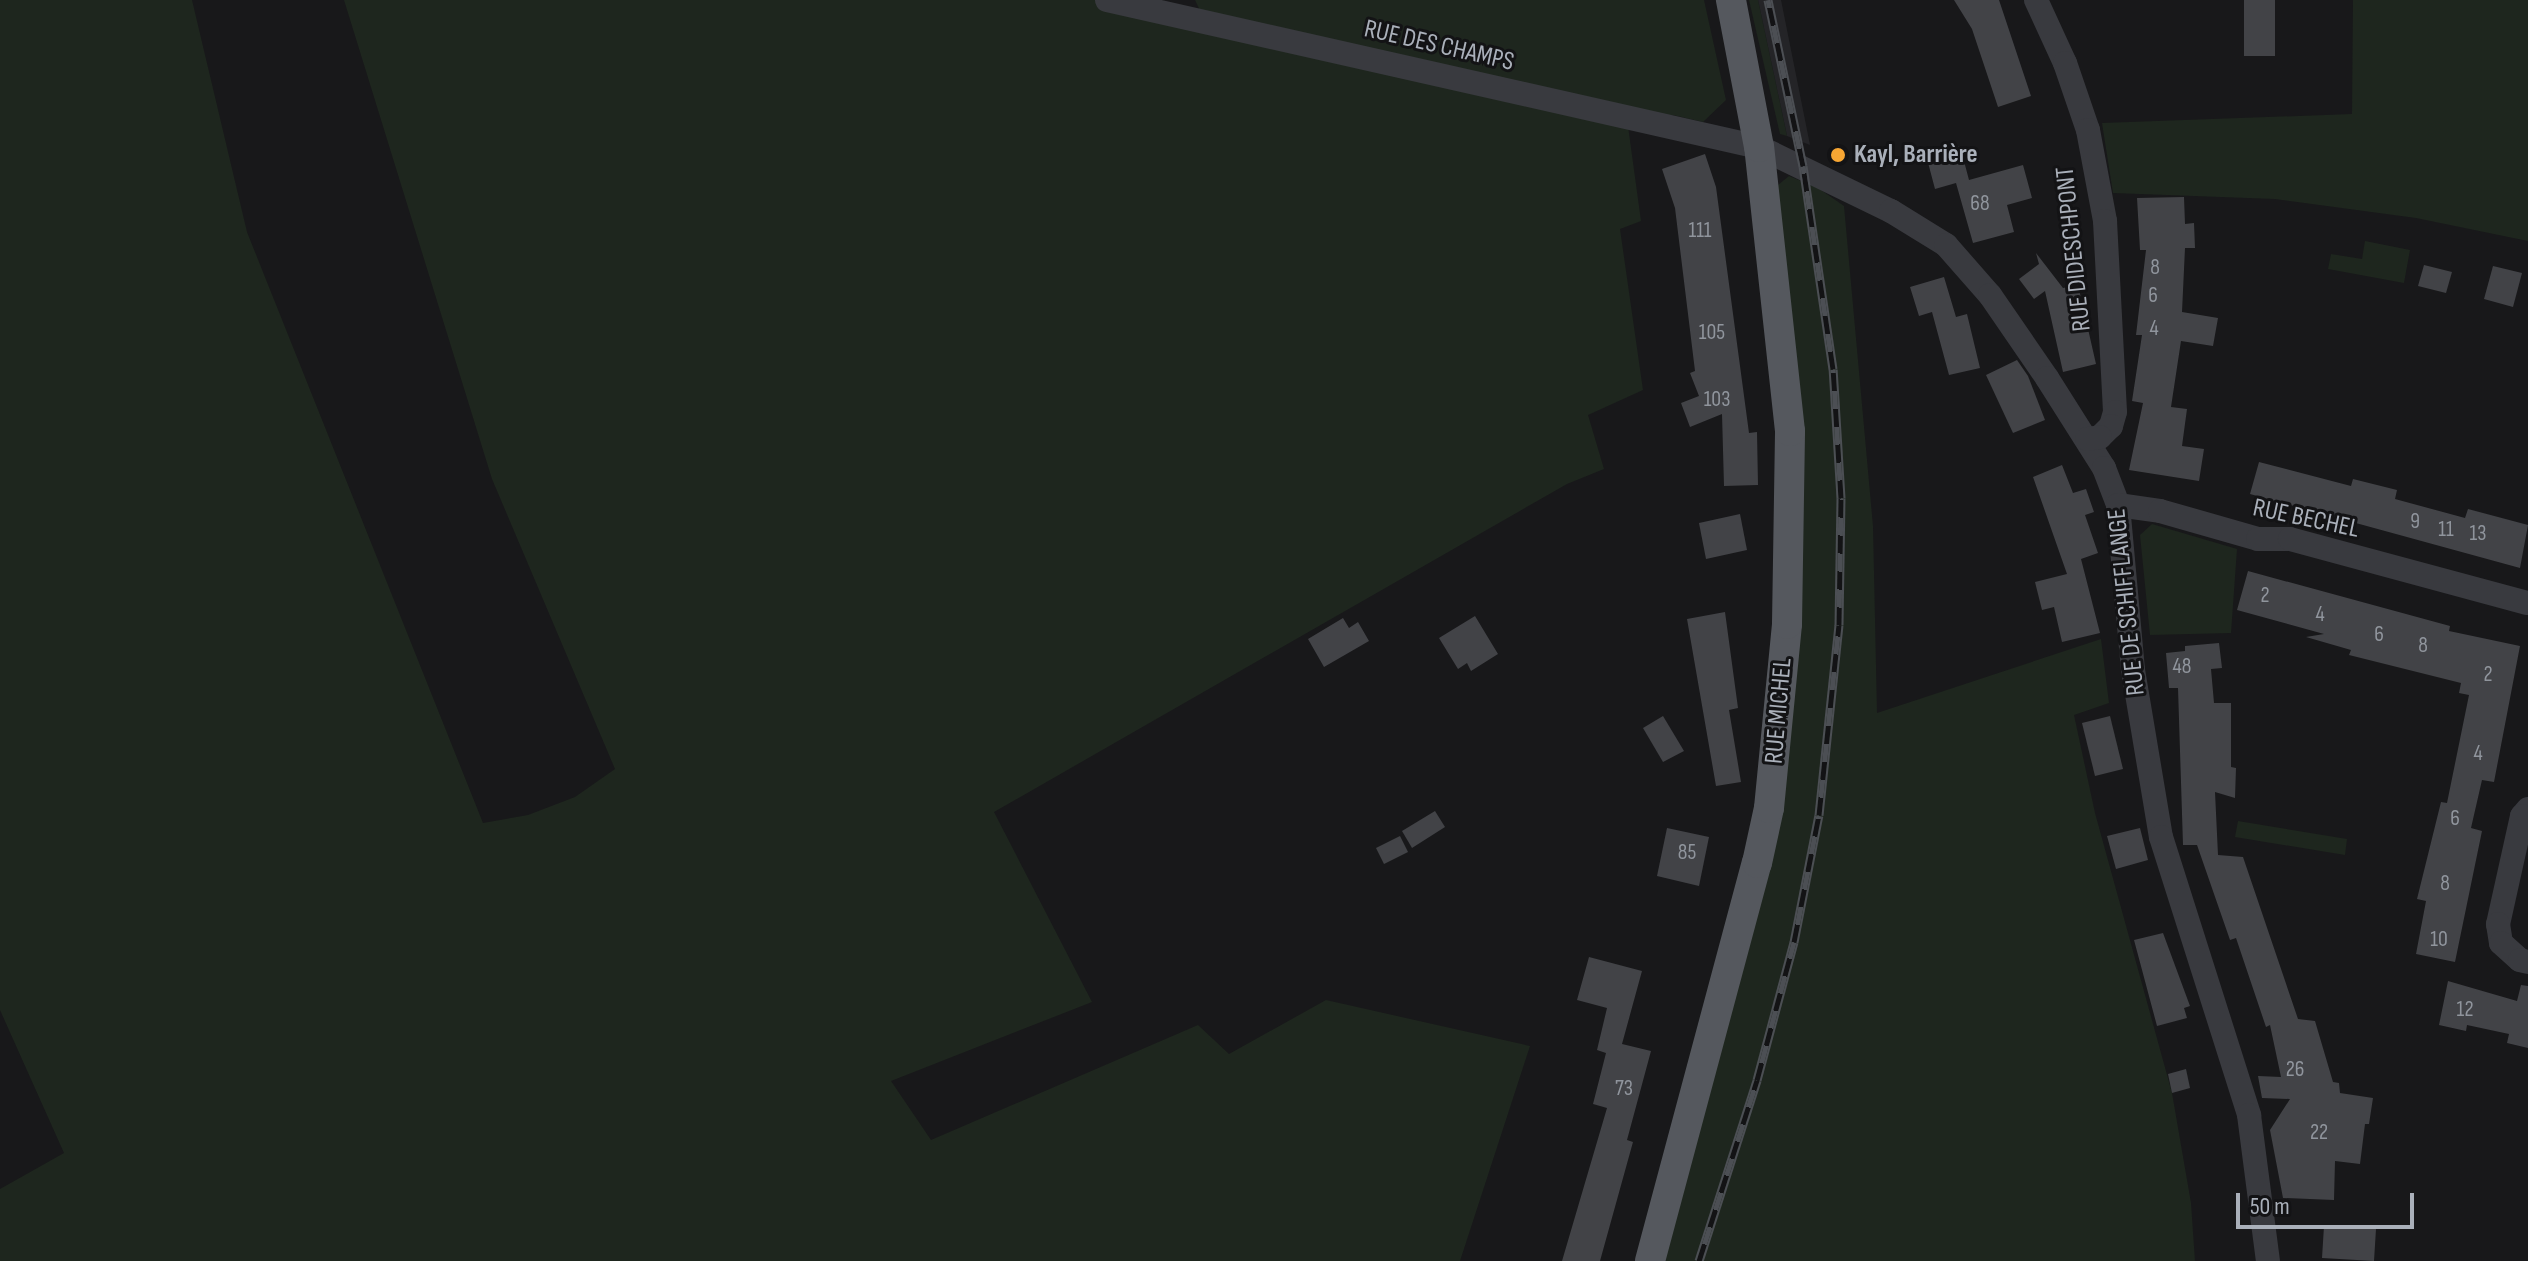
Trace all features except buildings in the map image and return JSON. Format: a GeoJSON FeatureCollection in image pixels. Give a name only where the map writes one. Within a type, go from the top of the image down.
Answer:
{"type":"FeatureCollection","features":[{"type":"Feature","properties":{"kind":"main road"},"geometry":{"type":"LineString","coordinates":[[1731,0],[1759,147]]}},
{"type":"Feature","properties":{"kind":"main road","name":"RUE MICHEL"},"geometry":{"type":"LineString","coordinates":[[1650,1261],[1740,938],[1769,808],[1778,733],[1787,624],[1790,431],[1759,147]]}},
{"type":"Feature","properties":{"kind":"street","name":"RUE DES CHAMPS"},"geometry":{"type":"LineString","coordinates":[[1107,0],[1759,147]]}},
{"type":"Feature","properties":{"kind":"street","name":"RUE DIDESCHPONT"},"geometry":{"type":"LineString","coordinates":[[2036,0],[2065,63],[2088,130],[2105,221],[2115,412],[2111,426],[2100,437],[2087,439]]}},
{"type":"Feature","properties":{"kind":"street","name":"RUE DE SCHIFFLANGE"},"geometry":{"type":"LineString","coordinates":[[1759,147],[1891,211],[1946,245],[1990,295],[2104,468],[2118,505],[2133,670],[2161,837],[2249,1115],[2268,1261]]}},
{"type":"Feature","properties":{"kind":"street","name":"RUE BECHEL"},"geometry":{"type":"LineString","coordinates":[[2118,505],[2160,511],[2258,539],[2290,539],[2528,603]]}},
{"type":"Feature","properties":{"kind":"street"},"geometry":{"type":"LineString","coordinates":[[2528,809],[2522,816],[2498,924],[2501,943],[2520,960],[2528,962]]}},
{"type":"Feature","properties":{"kind":"shaded area"},"geometry":{"type":"Polygon","coordinates":[[[0,0],[192,0],[247,232],[483,823],[528,815],[575,797],[615,769],[492,479],[344,0],[1107,0],[1205,21],[1195,0],[1704,0],[1726,100],[1703,122],[1673,115],[1628,126],[1641,221],[1620,229],[1643,390],[1588,415],[1604,469],[1567,484],[994,812],[1092,1002],[891,1081],[931,1140],[1198,1025],[1229,1054],[1326,1000],[1530,1046],[1460,1261],[0,1261],[0,1189],[64,1153],[0,1010],[0,0]]]}},
{"type":"Feature","properties":{"kind":"shaded area"},"geometry":{"type":"Polygon","coordinates":[[[1749,0],[1758,0],[1787,136],[1780,134],[1749,0]]]}},
{"type":"Feature","properties":{"kind":"shaded area"},"geometry":{"type":"Polygon","coordinates":[[[1758,0],[1781,0],[1810,145],[1787,136],[1758,0]]]}},
{"type":"Feature","properties":{"kind":"shaded area"},"geometry":{"type":"Polygon","coordinates":[[[2353,0],[2528,0],[2528,241],[2416,218],[2275,199],[2113,193],[2102,123],[2352,114],[2353,0]]]}},
{"type":"Feature","properties":{"kind":"shaded area"},"geometry":{"type":"Polygon","coordinates":[[[1789,176],[1818,188],[1844,206],[1873,526],[1877,713],[2101,639],[2109,703],[2074,715],[2095,813],[2172,1093],[2191,1203],[2195,1261],[1658,1261],[1771,845],[1778,185],[1789,176]]]}},
{"type":"Feature","properties":{"kind":"shaded area"},"geometry":{"type":"Polygon","coordinates":[[[2365,241],[2410,250],[2404,283],[2328,269],[2331,254],[2362,259],[2365,241]]]}},
{"type":"Feature","properties":{"kind":"shaded area"},"geometry":{"type":"Polygon","coordinates":[[[2152,524],[2237,549],[2231,633],[2150,635],[2140,535],[2152,524]]]}},
{"type":"Feature","properties":{"kind":"shaded area"},"geometry":{"type":"Polygon","coordinates":[[[2238,821],[2347,839],[2345,855],[2235,837],[2238,821]]]}},
{"type":"Feature","properties":{"kind":"railway"},"geometry":{"type":"LineString","coordinates":[[1699,1261],[1757,1080],[1794,942],[1819,815],[1839,625],[1841,498],[1833,369],[1803,166],[1768,0]]}},
{"type":"Feature","properties":{"kind":"place","name":"Kayl, Barrière"},"geometry":{"type":"Point","coordinates":[1838,155]}}]}
